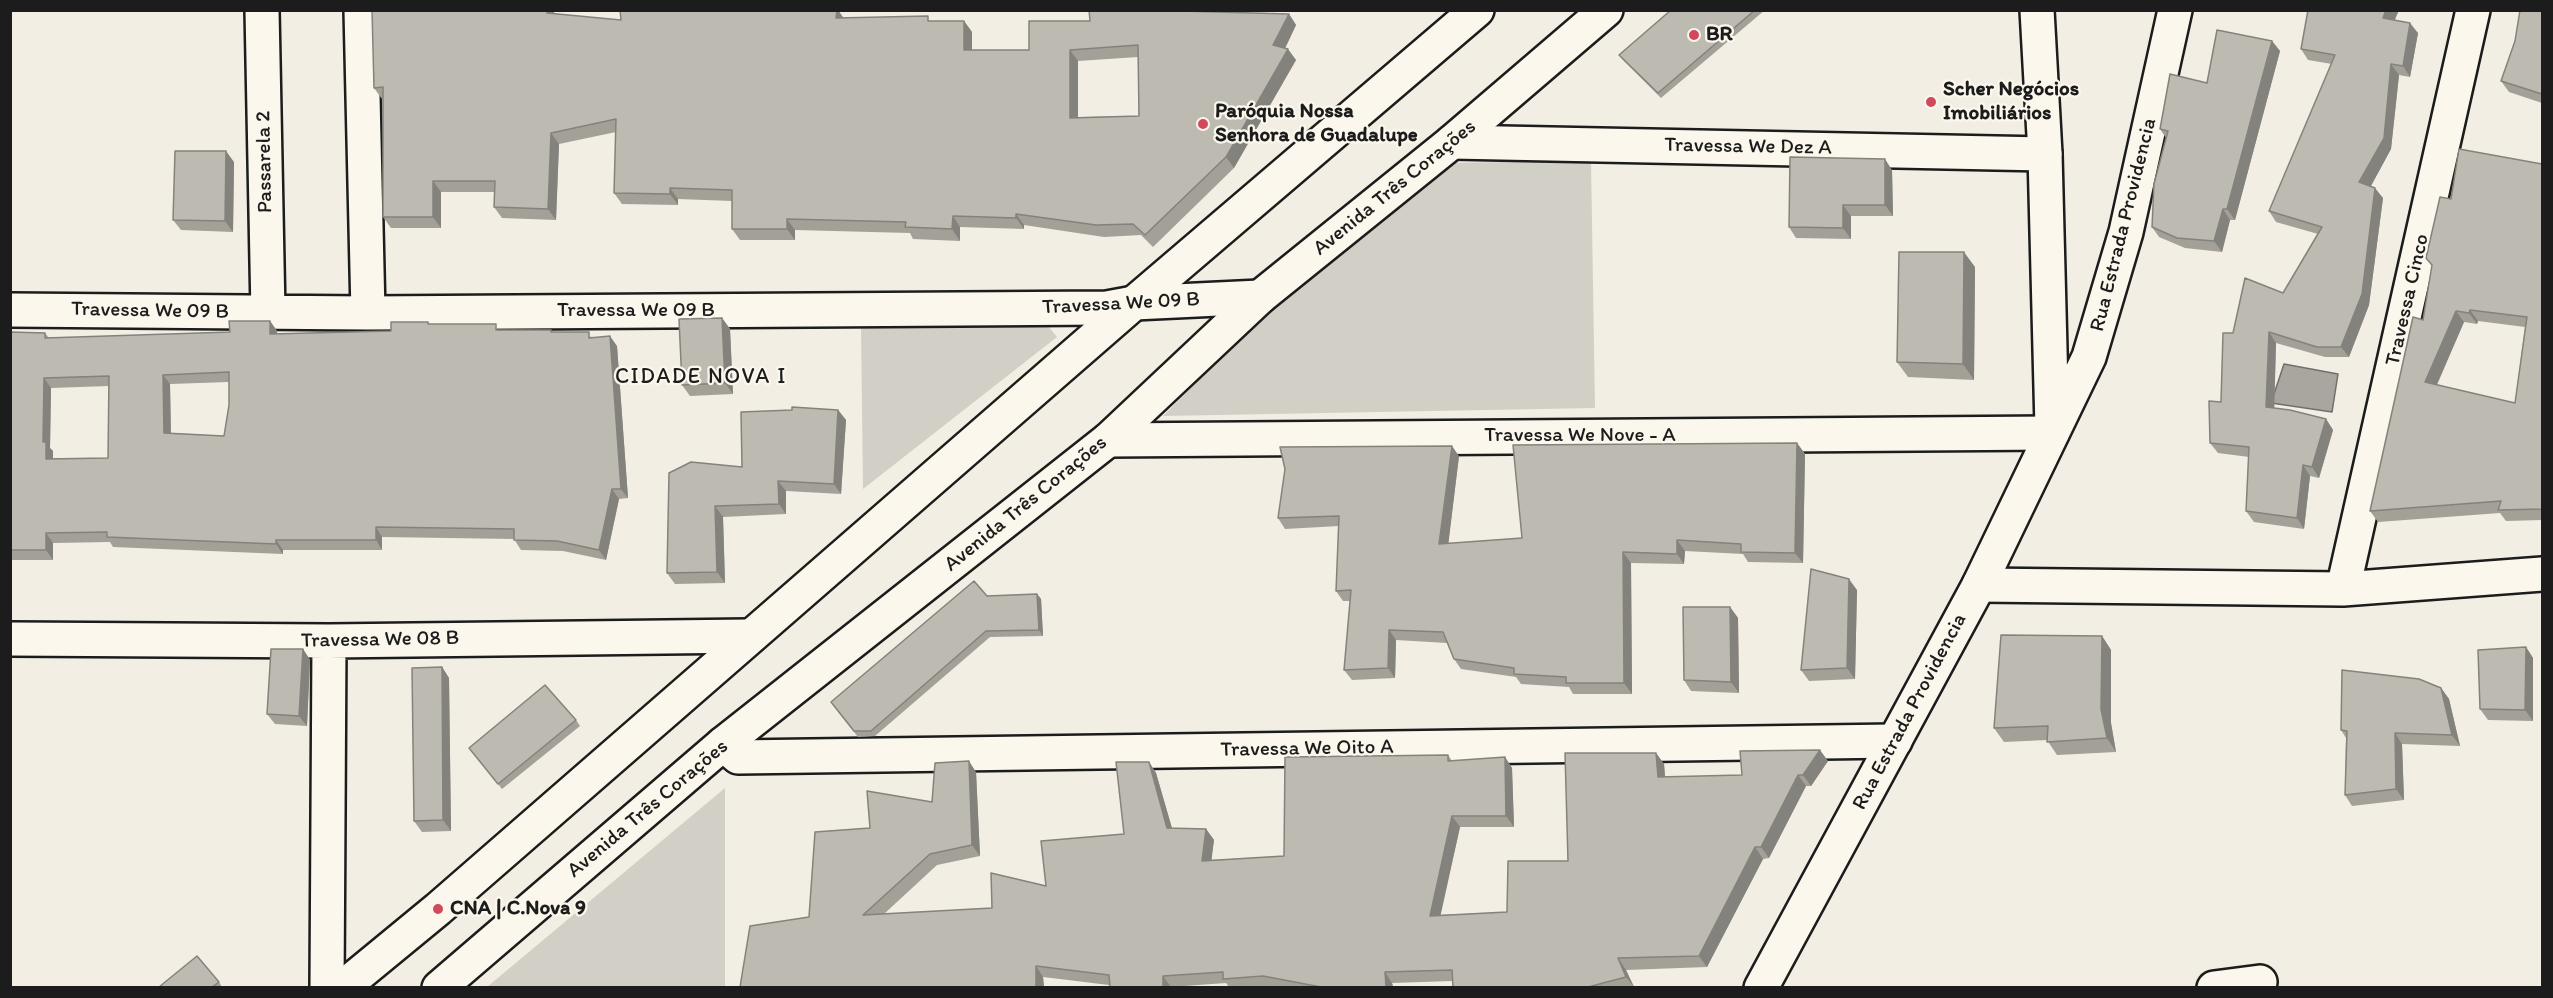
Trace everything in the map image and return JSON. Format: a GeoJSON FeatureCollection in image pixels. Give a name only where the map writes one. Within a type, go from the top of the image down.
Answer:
{"type":"FeatureCollection","features":[{"type":"Feature","properties":{"kind":"street","name":"Passarela 2"},"geometry":{"type":"LineString","coordinates":[[262,10],[268,313]]}},
{"type":"Feature","properties":{"kind":"street"},"geometry":{"type":"LineString","coordinates":[[361,10],[368,313]]}},
{"type":"Feature","properties":{"kind":"street"},"geometry":{"type":"LineString","coordinates":[[342,987],[438,909],[749,636],[1477,10]]}},
{"type":"Feature","properties":{"kind":"street","name":"Avenida Três Corações"},"geometry":{"type":"LineString","coordinates":[[439,987],[723,744],[1108,440],[1260,297],[1452,142],[1606,10]]}},
{"type":"Feature","properties":{"kind":"street","name":"Rua Estrada Providencia"},"geometry":{"type":"LineString","coordinates":[[2037,10],[2044,154],[2052,433]]}},
{"type":"Feature","properties":{"kind":"street","name":"Rua Estrada Providencia"},"geometry":{"type":"LineString","coordinates":[[1761,987],[1979,585],[2089,357],[2126,232],[2175,10]]}},
{"type":"Feature","properties":{"kind":"street","name":"Travessa Cinco"},"geometry":{"type":"LineString","coordinates":[[2343,589],[2473,10]]}},
{"type":"Feature","properties":{"kind":"street","name":"Travessa We Dez A"},"geometry":{"type":"LineString","coordinates":[[1452,142],[2044,154]]}},
{"type":"Feature","properties":{"kind":"street","name":"Travessa We 09 B"},"geometry":{"type":"LineString","coordinates":[[10,310],[368,313],[1107,308],[1134,303],[1260,297]]}},
{"type":"Feature","properties":{"kind":"street","name":"Travessa We Nove - A"},"geometry":{"type":"LineString","coordinates":[[1108,440],[2052,433]]}},
{"type":"Feature","properties":{"kind":"street"},"geometry":{"type":"LineString","coordinates":[[1979,585],[2343,589],[2542,574]]}},
{"type":"Feature","properties":{"kind":"street","name":"Travessa We 08 B"},"geometry":{"type":"LineString","coordinates":[[10,639],[329,641],[749,636]]}},
{"type":"Feature","properties":{"kind":"street"},"geometry":{"type":"LineString","coordinates":[[327,987],[329,641]]}},
{"type":"Feature","properties":{"kind":"street","name":"Travessa We Oito A"},"geometry":{"type":"LineString","coordinates":[[723,744],[738,757],[1895,741]]}},
{"type":"Feature","properties":{"kind":"street"},"geometry":{"type":"LineString","coordinates":[[2214,987],[2260,982]]}},
{"type":"Feature","properties":{"kind":"shaded area"},"geometry":{"type":"Polygon","coordinates":[[[1591,161],[1595,408],[1163,416],[1272,307],[1441,163],[1591,161]]]}},
{"type":"Feature","properties":{"kind":"shaded area"},"geometry":{"type":"Polygon","coordinates":[[[1044,321],[1057,337],[863,489],[861,326],[1044,321]]]}},
{"type":"Feature","properties":{"kind":"shaded area"},"geometry":{"type":"Polygon","coordinates":[[[2284,364],[2338,374],[2332,412],[2271,403],[2284,364]]]}},
{"type":"Feature","properties":{"kind":"shaded area"},"geometry":{"type":"Polygon","coordinates":[[[725,788],[725,987],[487,987],[725,788]]]}},
{"type":"Feature","properties":{"kind":"building"},"geometry":{"type":"Polygon","coordinates":[[[372,10],[547,10],[547,13],[621,20],[620,10],[837,10],[836,18],[928,16],[928,21],[964,21],[964,50],[1029,50],[1029,21],[1090,21],[1089,10],[1289,14],[1273,45],[1288,49],[1226,157],[1145,235],[1133,224],[1096,225],[1016,214],[1016,218],[953,216],[952,229],[905,227],[906,222],[787,219],[787,229],[732,229],[732,190],[670,188],[670,194],[614,193],[616,119],[551,133],[548,209],[494,207],[495,181],[433,181],[433,217],[383,217],[383,87],[374,88],[372,10]],[[1138,45],[1070,50],[1070,118],[1139,116],[1138,45]]]}},
{"type":"Feature","properties":{"kind":"building","name":"BR"},"geometry":{"type":"Polygon","coordinates":[[[1671,10],[1755,10],[1658,93],[1619,55],[1671,10]]]}},
{"type":"Feature","properties":{"kind":"building"},"geometry":{"type":"Polygon","coordinates":[[[2308,10],[2386,10],[2383,18],[2410,23],[2403,66],[2391,64],[2384,138],[2359,182],[2375,188],[2362,294],[2341,347],[2317,347],[2269,332],[2266,407],[2326,419],[2312,467],[2303,465],[2297,518],[2246,511],[2249,447],[2210,443],[2209,401],[2221,402],[2223,333],[2233,333],[2245,278],[2283,293],[2322,227],[2269,211],[2335,55],[2301,49],[2308,10]]]}},
{"type":"Feature","properties":{"kind":"building"},"geometry":{"type":"Polygon","coordinates":[[[2520,10],[2542,10],[2542,94],[2501,81],[2515,41],[2520,10]]]}},
{"type":"Feature","properties":{"kind":"building"},"geometry":{"type":"Polygon","coordinates":[[[2217,30],[2272,41],[2227,209],[2223,209],[2214,241],[2177,238],[2152,227],[2154,184],[2168,131],[2160,129],[2170,74],[2207,83],[2217,30]]]}},
{"type":"Feature","properties":{"kind":"building"},"geometry":{"type":"Polygon","coordinates":[[[2459,149],[2542,164],[2542,509],[2498,510],[2501,501],[2370,511],[2413,317],[2423,320],[2432,265],[2426,258],[2440,197],[2451,199],[2459,149]],[[2470,310],[2469,313],[2456,311],[2425,382],[2515,403],[2527,317],[2470,310]]]}},
{"type":"Feature","properties":{"kind":"building"},"geometry":{"type":"Polygon","coordinates":[[[175,151],[226,151],[225,221],[173,220],[175,151]]]}},
{"type":"Feature","properties":{"kind":"building"},"geometry":{"type":"Polygon","coordinates":[[[1790,157],[1885,159],[1885,205],[1843,205],[1843,228],[1789,227],[1790,157]]]}},
{"type":"Feature","properties":{"kind":"building"},"geometry":{"type":"Polygon","coordinates":[[[1899,252],[1964,252],[1963,364],[1897,362],[1899,252]]]}},
{"type":"Feature","properties":{"kind":"building"},"geometry":{"type":"Polygon","coordinates":[[[722,318],[725,383],[682,385],[679,319],[722,318]]]}},
{"type":"Feature","properties":{"kind":"building"},"geometry":{"type":"Polygon","coordinates":[[[229,321],[270,321],[270,334],[391,331],[391,322],[428,322],[428,324],[496,324],[496,330],[589,332],[589,338],[610,336],[621,489],[612,489],[599,550],[557,541],[514,540],[514,529],[376,527],[376,540],[276,540],[276,544],[107,537],[107,532],[46,533],[46,550],[10,550],[10,332],[45,333],[45,338],[230,332],[229,321]],[[229,372],[163,375],[164,433],[224,436],[229,405],[229,372]],[[109,376],[44,378],[43,442],[46,442],[46,459],[108,458],[109,376]]]}},
{"type":"Feature","properties":{"kind":"building"},"geometry":{"type":"Polygon","coordinates":[[[792,407],[838,410],[834,484],[778,481],[779,504],[715,506],[717,572],[667,573],[669,473],[691,462],[742,467],[741,412],[792,410],[792,407]]]}},
{"type":"Feature","properties":{"kind":"building"},"geometry":{"type":"Polygon","coordinates":[[[1797,443],[1795,553],[1741,552],[1741,544],[1677,540],[1677,554],[1623,552],[1624,683],[1566,683],[1566,677],[1514,674],[1514,668],[1454,659],[1443,632],[1389,630],[1388,668],[1344,670],[1351,590],[1336,591],[1339,516],[1278,518],[1285,469],[1280,447],[1452,446],[1439,544],[1522,538],[1513,445],[1797,443]]]}},
{"type":"Feature","properties":{"kind":"building"},"geometry":{"type":"Polygon","coordinates":[[[1811,569],[1849,579],[1847,668],[1801,670],[1811,569]]]}},
{"type":"Feature","properties":{"kind":"building"},"geometry":{"type":"Polygon","coordinates":[[[974,581],[987,596],[1037,594],[1039,630],[986,631],[871,731],[854,731],[831,702],[974,581]]]}},
{"type":"Feature","properties":{"kind":"building"},"geometry":{"type":"Polygon","coordinates":[[[1683,607],[1730,607],[1731,682],[1684,680],[1683,607]]]}},
{"type":"Feature","properties":{"kind":"building"},"geometry":{"type":"Polygon","coordinates":[[[2001,635],[2102,636],[2101,709],[2107,738],[2047,742],[2048,726],[1994,728],[2001,635]]]}},
{"type":"Feature","properties":{"kind":"building"},"geometry":{"type":"Polygon","coordinates":[[[2526,647],[2525,710],[2480,709],[2478,650],[2526,647]]]}},
{"type":"Feature","properties":{"kind":"building"},"geometry":{"type":"Polygon","coordinates":[[[271,649],[303,649],[299,716],[267,714],[271,649]]]}},
{"type":"Feature","properties":{"kind":"building"},"geometry":{"type":"Polygon","coordinates":[[[442,667],[443,820],[414,821],[412,668],[442,667]]]}},
{"type":"Feature","properties":{"kind":"building"},"geometry":{"type":"Polygon","coordinates":[[[2342,670],[2419,679],[2441,688],[2452,735],[2395,733],[2396,789],[2345,795],[2347,731],[2341,730],[2342,670]]]}},
{"type":"Feature","properties":{"kind":"building"},"geometry":{"type":"Polygon","coordinates":[[[545,685],[576,720],[498,784],[469,748],[545,685]]]}},
{"type":"Feature","properties":{"kind":"building"},"geometry":{"type":"Polygon","coordinates":[[[1820,750],[1803,775],[1798,775],[1761,847],[1755,847],[1699,956],[1618,958],[1626,977],[1588,987],[1453,987],[1452,970],[1385,972],[1386,987],[1321,987],[1263,976],[1223,979],[1223,972],[1163,976],[1163,987],[1110,987],[1109,975],[1036,966],[1036,987],[740,987],[750,926],[809,917],[815,832],[870,828],[867,791],[932,802],[935,763],[969,761],[972,845],[930,854],[863,915],[992,908],[991,873],[1046,886],[1041,841],[1124,834],[1116,762],[1149,762],[1167,828],[1206,829],[1202,861],[1284,856],[1285,757],[1448,755],[1448,761],[1505,757],[1506,816],[1452,816],[1430,916],[1507,912],[1508,861],[1568,861],[1565,753],[1656,753],[1658,777],[1742,775],[1740,751],[1820,750]]]}},
{"type":"Feature","properties":{"kind":"building"},"geometry":{"type":"Polygon","coordinates":[[[197,956],[219,982],[212,987],[159,987],[197,956]]]}},
{"type":"Feature","properties":{"kind":"place","name":"BR"},"geometry":{"type":"Point","coordinates":[1694,35]}},
{"type":"Feature","properties":{"kind":"place","name":"Scher Negócios Imobiliários"},"geometry":{"type":"Point","coordinates":[1931,102]}},
{"type":"Feature","properties":{"kind":"place","name":"Paróquia Nossa Senhora de Guadalupe"},"geometry":{"type":"Point","coordinates":[1203,124]}},
{"type":"Feature","properties":{"kind":"place","name":"CNA | C.Nova 9"},"geometry":{"type":"Point","coordinates":[438,909]}},
{"type":"Feature","properties":{"kind":"district","name":"CIDADE NOVA I"},"geometry":{"type":"Point","coordinates":[701,377]}}]}
